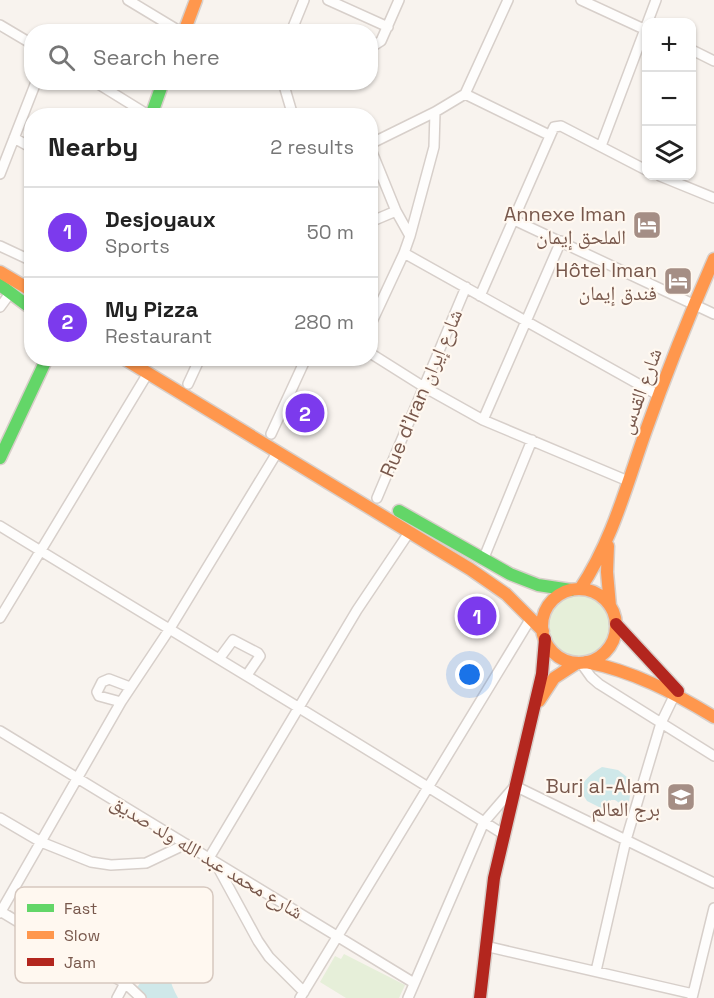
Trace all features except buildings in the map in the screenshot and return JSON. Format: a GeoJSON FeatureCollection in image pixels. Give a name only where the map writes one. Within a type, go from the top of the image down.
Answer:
{"type":"FeatureCollection","features":[{"type":"Feature","properties":{"kind":"main road"},"geometry":{"type":"LineString","coordinates":[[186,24],[196,0]]}},
{"type":"Feature","properties":{"kind":"main road"},"geometry":{"type":"LineString","coordinates":[[154,108],[160,90]]}},
{"type":"Feature","properties":{"kind":"main road","name":"شارع القدس"},"geometry":{"type":"LineString","coordinates":[[609,539],[658,395],[714,259]]}},
{"type":"Feature","properties":{"kind":"main road"},"geometry":{"type":"LineString","coordinates":[[0,272],[24,286]]}},
{"type":"Feature","properties":{"kind":"main road"},"geometry":{"type":"LineString","coordinates":[[5,289],[24,303]]}},
{"type":"Feature","properties":{"kind":"main road"},"geometry":{"type":"LineString","coordinates":[[0,458],[44,366]]}},
{"type":"Feature","properties":{"kind":"main road"},"geometry":{"type":"LineString","coordinates":[[42,372],[47,366]]}},
{"type":"Feature","properties":{"kind":"main road"},"geometry":{"type":"LineString","coordinates":[[136,366],[410,531],[506,594],[531,618],[555,653],[566,660],[624,670],[687,700],[714,717]]}},
{"type":"Feature","properties":{"kind":"main road"},"geometry":{"type":"LineString","coordinates":[[158,366],[483,560],[526,582],[549,588],[594,592],[610,606]]}},
{"type":"Feature","properties":{"kind":"main road"},"geometry":{"type":"LineString","coordinates":[[480,998],[494,878],[543,666],[544,615],[549,605],[561,594],[576,590],[597,565],[609,539]]}},
{"type":"Feature","properties":{"kind":"main road"},"geometry":{"type":"LineString","coordinates":[[609,539],[607,572],[610,606],[616,624],[687,700]]}},
{"type":"Feature","properties":{"kind":"main road"},"geometry":{"type":"LineString","coordinates":[[531,718],[543,692],[554,678],[581,662],[595,659],[608,649],[613,641],[616,624]]}},
{"type":"Feature","properties":{"kind":"street"},"geometry":{"type":"LineString","coordinates":[[128,0],[168,24]]}},
{"type":"Feature","properties":{"kind":"street"},"geometry":{"type":"LineString","coordinates":[[294,24],[304,0]]}},
{"type":"Feature","properties":{"kind":"street"},"geometry":{"type":"LineString","coordinates":[[328,0],[388,27]]}},
{"type":"Feature","properties":{"kind":"street"},"geometry":{"type":"LineString","coordinates":[[378,43],[388,27],[399,0]]}},
{"type":"Feature","properties":{"kind":"street"},"geometry":{"type":"LineString","coordinates":[[378,142],[465,94],[508,0]]}},
{"type":"Feature","properties":{"kind":"street"},"geometry":{"type":"LineString","coordinates":[[581,0],[642,28]]}},
{"type":"Feature","properties":{"kind":"street"},"geometry":{"type":"LineString","coordinates":[[649,18],[656,0]]}},
{"type":"Feature","properties":{"kind":"street"},"geometry":{"type":"LineString","coordinates":[[1,30],[24,40]]}},
{"type":"Feature","properties":{"kind":"street"},"geometry":{"type":"LineString","coordinates":[[642,37],[601,146],[642,168]]}},
{"type":"Feature","properties":{"kind":"street"},"geometry":{"type":"LineString","coordinates":[[696,53],[714,61]]}},
{"type":"Feature","properties":{"kind":"street"},"geometry":{"type":"LineString","coordinates":[[26,108],[33,90]]}},
{"type":"Feature","properties":{"kind":"street"},"geometry":{"type":"LineString","coordinates":[[108,90],[138,108]]}},
{"type":"Feature","properties":{"kind":"street"},"geometry":{"type":"LineString","coordinates":[[287,90],[291,108]]}},
{"type":"Feature","properties":{"kind":"street"},"geometry":{"type":"LineString","coordinates":[[465,94],[549,135]]}},
{"type":"Feature","properties":{"kind":"street"},"geometry":{"type":"LineString","coordinates":[[378,305],[410,236],[434,147],[435,112]]}},
{"type":"Feature","properties":{"kind":"street"},"geometry":{"type":"LineString","coordinates":[[0,174],[3,158],[24,113]]}},
{"type":"Feature","properties":{"kind":"street","name":"Rue d'Iran شارع إيران"},"geometry":{"type":"LineString","coordinates":[[480,296],[554,127],[561,126],[601,146]]}},
{"type":"Feature","properties":{"kind":"street"},"geometry":{"type":"LineString","coordinates":[[14,138],[24,144]]}},
{"type":"Feature","properties":{"kind":"street"},"geometry":{"type":"LineString","coordinates":[[378,166],[396,212],[410,236]]}},
{"type":"Feature","properties":{"kind":"street"},"geometry":{"type":"LineString","coordinates":[[670,180],[714,198]]}},
{"type":"Feature","properties":{"kind":"street"},"geometry":{"type":"LineString","coordinates":[[378,219],[396,212]]}},
{"type":"Feature","properties":{"kind":"street"},"geometry":{"type":"LineString","coordinates":[[512,219],[714,314]]}},
{"type":"Feature","properties":{"kind":"street"},"geometry":{"type":"LineString","coordinates":[[483,420],[561,242]]}},
{"type":"Feature","properties":{"kind":"street"},"geometry":{"type":"LineString","coordinates":[[0,246],[24,257]]}},
{"type":"Feature","properties":{"kind":"street"},"geometry":{"type":"LineString","coordinates":[[404,253],[658,395]]}},
{"type":"Feature","properties":{"kind":"street","name":"Rue d'Iran شارع إيران"},"geometry":{"type":"LineString","coordinates":[[377,498],[465,287]]}},
{"type":"Feature","properties":{"kind":"street"},"geometry":{"type":"LineString","coordinates":[[0,307],[5,289]]}},
{"type":"Feature","properties":{"kind":"street"},"geometry":{"type":"LineString","coordinates":[[378,358],[483,420],[628,481]]}},
{"type":"Feature","properties":{"kind":"street"},"geometry":{"type":"LineString","coordinates":[[188,384],[196,366]]}},
{"type":"Feature","properties":{"kind":"street"},"geometry":{"type":"LineString","coordinates":[[271,434],[302,366]]}},
{"type":"Feature","properties":{"kind":"street"},"geometry":{"type":"LineString","coordinates":[[0,618],[148,373]]}},
{"type":"Feature","properties":{"kind":"street"},"geometry":{"type":"LineString","coordinates":[[483,560],[532,440]]}},
{"type":"Feature","properties":{"kind":"street"},"geometry":{"type":"LineString","coordinates":[[15,921],[0,912],[130,687],[169,630],[278,451]]}},
{"type":"Feature","properties":{"kind":"street"},"geometry":{"type":"LineString","coordinates":[[0,526],[247,675],[503,834]]}},
{"type":"Feature","properties":{"kind":"street"},"geometry":{"type":"LineString","coordinates":[[410,531],[357,610],[298,708],[212,860],[258,941],[302,995],[531,618]]}},
{"type":"Feature","properties":{"kind":"street"},"geometry":{"type":"LineString","coordinates":[[219,659],[233,640],[258,652],[260,656],[247,675]]}},
{"type":"Feature","properties":{"kind":"street"},"geometry":{"type":"LineString","coordinates":[[581,662],[599,684],[714,756]]}},
{"type":"Feature","properties":{"kind":"street"},"geometry":{"type":"LineString","coordinates":[[121,702],[99,696],[97,692],[102,682],[109,679],[130,687]]}},
{"type":"Feature","properties":{"kind":"street"},"geometry":{"type":"LineString","coordinates":[[596,971],[626,840],[661,723],[675,694]]}},
{"type":"Feature","properties":{"kind":"street","name":"شارع محمد عبد الله ولد صديق"},"geometry":{"type":"LineString","coordinates":[[0,731],[414,983]]}},
{"type":"Feature","properties":{"kind":"street"},"geometry":{"type":"LineString","coordinates":[[408,998],[484,822],[515,786],[714,883]]}},
{"type":"Feature","properties":{"kind":"street"},"geometry":{"type":"LineString","coordinates":[[0,818],[40,842],[91,862],[111,865],[146,863],[186,844]]}},
{"type":"Feature","properties":{"kind":"street"},"geometry":{"type":"LineString","coordinates":[[485,946],[693,996],[714,908]]}},
{"type":"Feature","properties":{"kind":"street"},"geometry":{"type":"LineString","coordinates":[[117,998],[125,983],[141,998]]}},
{"type":"Feature","properties":{"kind":"green space"},"geometry":{"type":"Polygon","coordinates":[[[574,592],[588,592],[600,597],[609,606],[614,625],[612,638],[605,649],[588,658],[574,658],[562,653],[553,644],[548,632],[548,618],[553,606],[562,597],[574,592]]]}},
{"type":"Feature","properties":{"kind":"green space"},"geometry":{"type":"Polygon","coordinates":[[[344,954],[405,985],[399,998],[346,998],[320,982],[335,956],[341,959],[344,954]]]}},
{"type":"Feature","properties":{"kind":"water"},"geometry":{"type":"Polygon","coordinates":[[[602,767],[618,770],[632,781],[628,809],[615,800],[611,800],[607,808],[603,809],[587,801],[580,790],[589,777],[602,767]]]}},
{"type":"Feature","properties":{"kind":"water"},"geometry":{"type":"Polygon","coordinates":[[[140,983],[172,983],[178,998],[143,998],[135,990],[140,983]]]}},
{"type":"Feature","properties":{"kind":"traffic: fast"},"geometry":{"type":"LineString","coordinates":[[154,108],[160,90]]}},
{"type":"Feature","properties":{"kind":"traffic: fast"},"geometry":{"type":"LineString","coordinates":[[0,285],[24,303]]}},
{"type":"Feature","properties":{"kind":"traffic: fast"},"geometry":{"type":"LineString","coordinates":[[0,458],[43,366]]}},
{"type":"Feature","properties":{"kind":"traffic: fast"},"geometry":{"type":"LineString","coordinates":[[399,511],[510,574],[538,585],[571,590]]}},
{"type":"Feature","properties":{"kind":"traffic: slow"},"geometry":{"type":"LineString","coordinates":[[187,24],[196,0]]}},
{"type":"Feature","properties":{"kind":"traffic: slow"},"geometry":{"type":"LineString","coordinates":[[580,589],[610,533],[669,367],[714,259]]}},
{"type":"Feature","properties":{"kind":"traffic: slow"},"geometry":{"type":"LineString","coordinates":[[0,272],[24,286]]}},
{"type":"Feature","properties":{"kind":"traffic: slow"},"geometry":{"type":"LineString","coordinates":[[136,366],[470,569],[506,594],[543,631]]}},
{"type":"Feature","properties":{"kind":"traffic: slow"},"geometry":{"type":"LineString","coordinates":[[608,546],[607,572],[610,606]]}},
{"type":"Feature","properties":{"kind":"traffic: slow"},"geometry":{"type":"LineString","coordinates":[[579,589],[593,592],[605,600],[613,612],[616,626],[613,640],[605,652],[593,660],[579,663],[565,660],[553,652],[545,640],[542,626],[545,612],[553,600],[565,592],[579,589]]}},
{"type":"Feature","properties":{"kind":"traffic: slow"},"geometry":{"type":"LineString","coordinates":[[586,662],[636,677],[683,699],[714,717]]}},
{"type":"Feature","properties":{"kind":"traffic: slow"},"geometry":{"type":"LineString","coordinates":[[539,701],[554,678],[577,663]]}},
{"type":"Feature","properties":{"kind":"traffic: jam"},"geometry":{"type":"LineString","coordinates":[[616,624],[678,691]]}},
{"type":"Feature","properties":{"kind":"traffic: jam"},"geometry":{"type":"LineString","coordinates":[[480,998],[494,878],[542,674],[545,639]]}},
{"type":"Feature","properties":{"kind":"place","name":"Annexe Iman الملحق إيمان"},"geometry":{"type":"Point","coordinates":[647,225]}},
{"type":"Feature","properties":{"kind":"place","name":"Hôtel Iman فندق إيمان"},"geometry":{"type":"Point","coordinates":[678,281]}},
{"type":"Feature","properties":{"kind":"place","name":"My Pizza"},"geometry":{"type":"Point","coordinates":[305,413]}},
{"type":"Feature","properties":{"kind":"place","name":"Desjoyaux"},"geometry":{"type":"Point","coordinates":[477,616]}},
{"type":"Feature","properties":{"kind":"place","name":"Burj al-Alam برج العالم"},"geometry":{"type":"Point","coordinates":[681,797]}}]}
